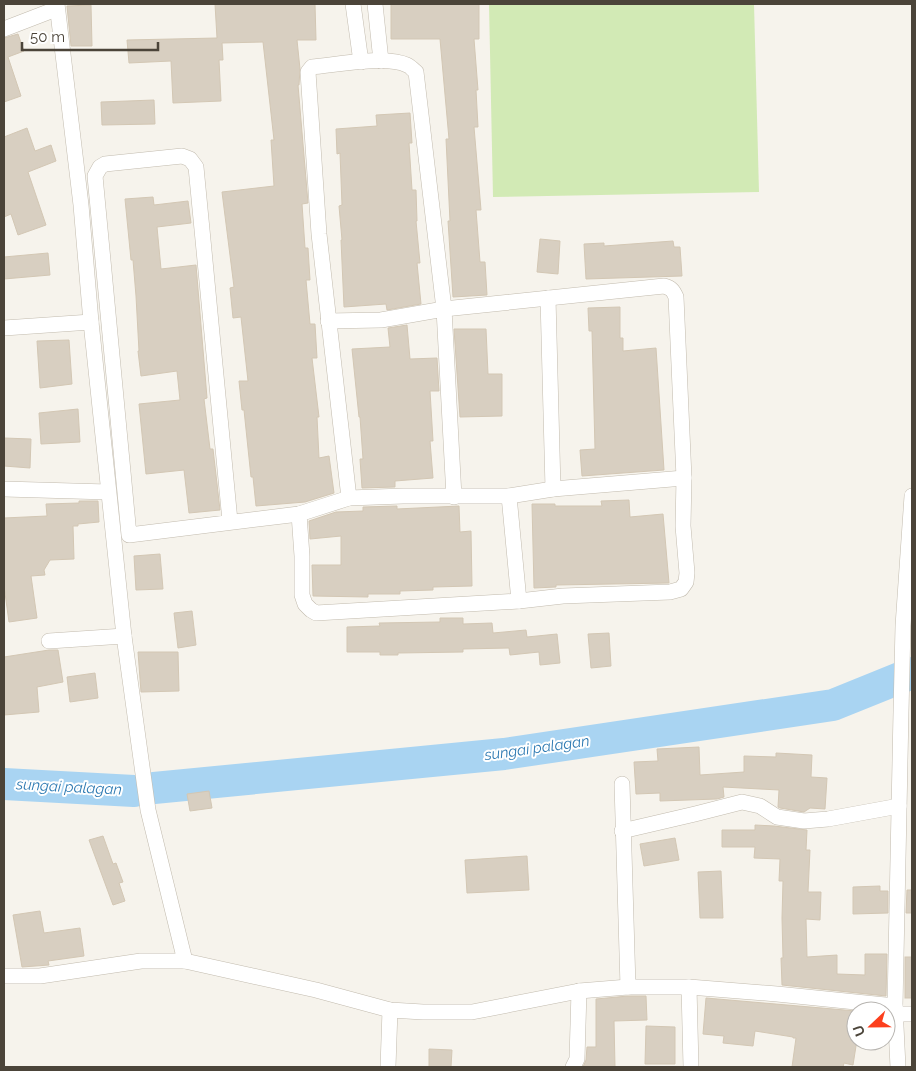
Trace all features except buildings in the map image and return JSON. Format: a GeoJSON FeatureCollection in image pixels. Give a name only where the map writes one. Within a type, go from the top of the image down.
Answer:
{"type":"FeatureCollection","features":[{"type":"Feature","properties":{"kind":"street"},"geometry":{"type":"LineString","coordinates":[[353,4],[361,62]]}},
{"type":"Feature","properties":{"kind":"street"},"geometry":{"type":"LineString","coordinates":[[374,4],[381,61]]}},
{"type":"Feature","properties":{"kind":"street"},"geometry":{"type":"LineString","coordinates":[[4,29],[56,7],[81,205],[91,322],[124,636],[148,810],[185,961]]}},
{"type":"Feature","properties":{"kind":"street"},"geometry":{"type":"LineString","coordinates":[[349,498],[319,234],[308,72],[312,67],[381,61],[391,61],[407,65],[416,72],[444,309],[454,497]]}},
{"type":"Feature","properties":{"kind":"street"},"geometry":{"type":"LineString","coordinates":[[230,521],[196,167],[190,159],[182,156],[112,163],[100,166],[95,176],[129,535],[230,521],[299,514],[349,498],[509,496],[553,489],[684,478]]}},
{"type":"Feature","properties":{"kind":"street"},"geometry":{"type":"LineString","coordinates":[[88,286],[106,284]]}},
{"type":"Feature","properties":{"kind":"street"},"geometry":{"type":"LineString","coordinates":[[299,514],[302,595],[305,604],[316,612],[519,601],[563,596],[670,592],[681,589],[686,582],[684,478],[676,297],[673,290],[664,286],[444,309],[381,320],[328,321]]}},
{"type":"Feature","properties":{"kind":"street"},"geometry":{"type":"LineString","coordinates":[[548,298],[553,489]]}},
{"type":"Feature","properties":{"kind":"street"},"geometry":{"type":"LineString","coordinates":[[4,328],[91,322]]}},
{"type":"Feature","properties":{"kind":"street"},"geometry":{"type":"LineString","coordinates":[[4,489],[108,492]]}},
{"type":"Feature","properties":{"kind":"street"},"geometry":{"type":"LineString","coordinates":[[509,496],[519,601]]}},
{"type":"Feature","properties":{"kind":"street"},"geometry":{"type":"LineString","coordinates":[[895,1001],[903,626],[912,496]]}},
{"type":"Feature","properties":{"kind":"street"},"geometry":{"type":"LineString","coordinates":[[49,641],[124,636]]}},
{"type":"Feature","properties":{"kind":"street"},"geometry":{"type":"LineString","coordinates":[[622,784],[628,987]]}},
{"type":"Feature","properties":{"kind":"street"},"geometry":{"type":"LineString","coordinates":[[622,831],[742,802],[760,806],[777,817],[804,821],[828,819],[899,806]]}},
{"type":"Feature","properties":{"kind":"street"},"geometry":{"type":"LineString","coordinates":[[4,976],[40,976],[141,961],[185,961],[316,990],[390,1010],[472,1012],[579,991],[628,987],[689,987],[777,994],[846,1003]]}},
{"type":"Feature","properties":{"kind":"street"},"geometry":{"type":"LineString","coordinates":[[689,987],[691,1067]]}},
{"type":"Feature","properties":{"kind":"street"},"geometry":{"type":"LineString","coordinates":[[573,1067],[577,1058],[579,991]]}},
{"type":"Feature","properties":{"kind":"street"},"geometry":{"type":"LineString","coordinates":[[388,1067],[390,1010]]}},
{"type":"Feature","properties":{"kind":"street"},"geometry":{"type":"LineString","coordinates":[[896,1010],[912,1014]]}},
{"type":"Feature","properties":{"kind":"street"},"geometry":{"type":"LineString","coordinates":[[896,1029],[898,1067]]}},
{"type":"Feature","properties":{"kind":"green space"},"geometry":{"type":"Polygon","coordinates":[[[489,4],[754,4],[759,192],[493,197],[489,4]]]}},
{"type":"Feature","properties":{"kind":"waterway","name":"sungai palagan"},"geometry":{"type":"LineString","coordinates":[[154,788],[504,754],[833,705],[912,673]]}},
{"type":"Feature","properties":{"kind":"waterway","name":"sungai palagan"},"geometry":{"type":"LineString","coordinates":[[4,784],[134,791]]}}]}
